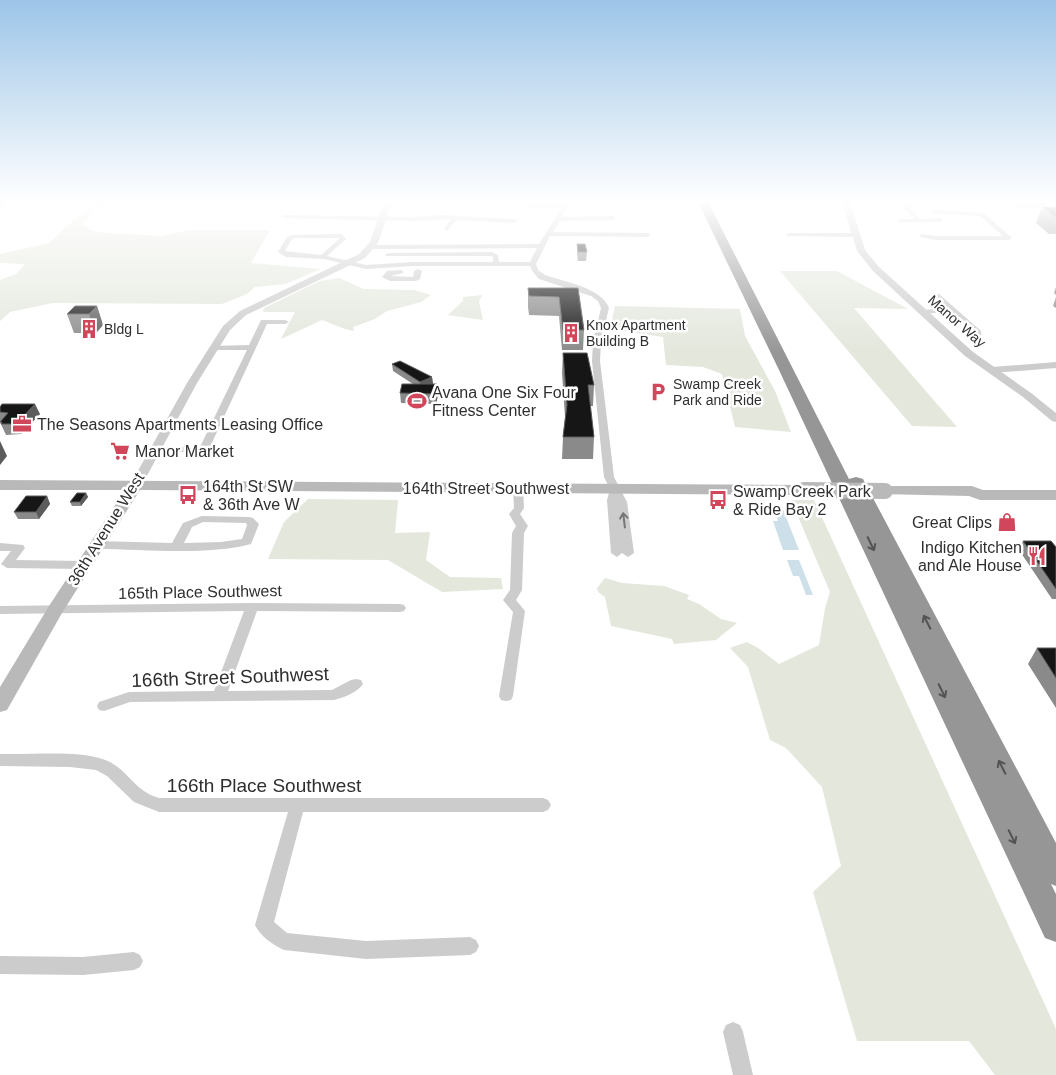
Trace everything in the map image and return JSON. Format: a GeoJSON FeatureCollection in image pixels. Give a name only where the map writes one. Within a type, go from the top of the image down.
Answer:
{"type":"FeatureCollection","features":[{"type":"Feature","properties":{"kind":"highway"},"geometry":{"type":"LineString","coordinates":[[728,252],[796,388],[1056,927]]}},
{"type":"Feature","properties":{"kind":"highway"},"geometry":{"type":"LineString","coordinates":[[737,252],[1056,872]]}},
{"type":"Feature","properties":{"kind":"main road","name":"164th Street Southwest"},"geometry":{"type":"LineString","coordinates":[[0,485],[972,491],[980,495],[1056,495]]}},
{"type":"Feature","properties":{"kind":"main road","name":"36th Avenue West"},"geometry":{"type":"LineString","coordinates":[[0,704],[54,610],[136,485]]}},
{"type":"Feature","properties":{"kind":"main road","name":"164th Street Southwest"},"geometry":{"type":"LineString","coordinates":[[972,491],[974,487],[1056,486]]}},
{"type":"Feature","properties":{"kind":"street"},"geometry":{"type":"LineString","coordinates":[[280,252],[282,254],[324,257],[366,266],[533,264]]}},
{"type":"Feature","properties":{"kind":"street"},"geometry":{"type":"LineString","coordinates":[[324,257],[326,252]]}},
{"type":"Feature","properties":{"kind":"street","name":"36th Avenue West"},"geometry":{"type":"LineString","coordinates":[[136,485],[226,328],[243,313],[370,252]]}},
{"type":"Feature","properties":{"kind":"street"},"geometry":{"type":"LineString","coordinates":[[379,252],[395,255],[492,254],[496,256],[496,264]]}},
{"type":"Feature","properties":{"kind":"street"},"geometry":{"type":"LineString","coordinates":[[538,252],[533,264],[535,271],[542,277],[594,294],[601,298],[604,304],[605,308],[595,352],[609,477],[615,489],[612,501],[622,553]]}},
{"type":"Feature","properties":{"kind":"street","name":"Manor Way"},"geometry":{"type":"LineString","coordinates":[[861,252],[969,354],[1027,395],[1056,419]]}},
{"type":"Feature","properties":{"kind":"street"},"geometry":{"type":"LineString","coordinates":[[395,255],[398,266]]}},
{"type":"Feature","properties":{"kind":"street"},"geometry":{"type":"LineString","coordinates":[[418,272],[457,271]]}},
{"type":"Feature","properties":{"kind":"street"},"geometry":{"type":"LineString","coordinates":[[936,296],[969,323],[978,334]]}},
{"type":"Feature","properties":{"kind":"street"},"geometry":{"type":"LineString","coordinates":[[923,312],[952,310]]}},
{"type":"Feature","properties":{"kind":"street"},"geometry":{"type":"LineString","coordinates":[[204,450],[264,322],[285,322]]}},
{"type":"Feature","properties":{"kind":"street"},"geometry":{"type":"LineString","coordinates":[[213,348],[252,347]]}},
{"type":"Feature","properties":{"kind":"street"},"geometry":{"type":"LineString","coordinates":[[992,370],[1056,365]]}},
{"type":"Feature","properties":{"kind":"street"},"geometry":{"type":"LineString","coordinates":[[181,450],[226,450]]}},
{"type":"Feature","properties":{"kind":"street"},"geometry":{"type":"LineString","coordinates":[[506,696],[519,612],[509,600],[516,590],[518,533],[522,526],[514,514],[519,508],[518,488]]}},
{"type":"Feature","properties":{"kind":"street"},"geometry":{"type":"LineString","coordinates":[[97,545],[177,545],[243,543],[247,541],[253,524],[250,520],[196,520],[187,525],[177,545]]}},
{"type":"Feature","properties":{"kind":"street"},"geometry":{"type":"LineString","coordinates":[[0,547],[19,548],[7,564],[84,565]]}},
{"type":"Feature","properties":{"kind":"street"},"geometry":{"type":"LineString","coordinates":[[219,696],[252,607]]}},
{"type":"Feature","properties":{"kind":"street","name":"165th Place Southwest"},"geometry":{"type":"LineString","coordinates":[[0,610],[252,607],[400,608]]}},
{"type":"Feature","properties":{"kind":"street","name":"166th Street Southwest"},"geometry":{"type":"LineString","coordinates":[[104,706],[129,697],[334,695],[356,684]]}},
{"type":"Feature","properties":{"kind":"street","name":"166th Place Southwest"},"geometry":{"type":"LineString","coordinates":[[0,760],[79,762],[102,765],[112,772],[131,793],[144,802],[159,805],[544,804]]}},
{"type":"Feature","properties":{"kind":"street"},"geometry":{"type":"LineString","coordinates":[[297,806],[264,925],[284,941],[366,950],[470,946]]}},
{"type":"Feature","properties":{"kind":"street"},"geometry":{"type":"LineString","coordinates":[[0,965],[84,966],[134,961]]}},
{"type":"Feature","properties":{"kind":"street"},"geometry":{"type":"LineString","coordinates":[[733,1032],[743,1075]]}},
{"type":"Feature","properties":{"kind":"shaded area"},"geometry":{"type":"Polygon","coordinates":[[[8,252],[257,252],[251,263],[321,269],[285,284],[255,287],[247,294],[222,304],[53,303],[10,312],[0,321],[0,280],[16,274],[25,264],[0,263],[0,254],[8,252]]]}},
{"type":"Feature","properties":{"kind":"shaded area"},"geometry":{"type":"Polygon","coordinates":[[[780,271],[837,271],[908,309],[854,308],[957,427],[912,426],[780,271]]]}},
{"type":"Feature","properties":{"kind":"shaded area"},"geometry":{"type":"Polygon","coordinates":[[[339,278],[364,289],[414,290],[431,295],[421,302],[387,311],[375,319],[353,327],[354,331],[322,320],[281,339],[295,312],[263,312],[264,308],[320,281],[339,278]]]}},
{"type":"Feature","properties":{"kind":"shaded area"},"geometry":{"type":"Polygon","coordinates":[[[482,295],[479,302],[483,320],[448,315],[463,301],[463,297],[482,295]]]}},
{"type":"Feature","properties":{"kind":"shaded area"},"geometry":{"type":"Polygon","coordinates":[[[615,306],[740,309],[745,336],[775,391],[791,432],[735,427],[722,374],[703,367],[666,365],[663,337],[610,329],[615,306]]]}},
{"type":"Feature","properties":{"kind":"shaded area"},"geometry":{"type":"Polygon","coordinates":[[[308,499],[398,500],[395,533],[430,532],[426,560],[450,577],[501,578],[503,589],[442,592],[388,560],[268,559],[284,522],[308,499]]]}},
{"type":"Feature","properties":{"kind":"shaded area"},"geometry":{"type":"Polygon","coordinates":[[[791,500],[814,500],[1056,1029],[1056,1075],[995,1075],[969,1041],[857,1041],[813,892],[841,866],[822,787],[786,748],[770,740],[748,667],[730,648],[747,642],[779,664],[819,645],[825,608],[830,592],[791,500]]]}},
{"type":"Feature","properties":{"kind":"shaded area"},"geometry":{"type":"Polygon","coordinates":[[[773,507],[782,507],[799,550],[783,550],[773,521],[778,521],[773,507]]]}},
{"type":"Feature","properties":{"kind":"shaded area"},"geometry":{"type":"Polygon","coordinates":[[[787,560],[799,560],[813,595],[806,595],[799,576],[793,576],[787,560]]]}},
{"type":"Feature","properties":{"kind":"shaded area"},"geometry":{"type":"Polygon","coordinates":[[[605,578],[622,583],[664,586],[689,595],[687,599],[699,604],[721,619],[737,623],[716,640],[674,644],[672,639],[611,626],[605,597],[598,592],[597,588],[605,578]]]}},
{"type":"Feature","properties":{"kind":"building"},"geometry":{"type":"Polygon","coordinates":[[[528,288],[578,288],[584,330],[563,330],[559,297],[529,296],[528,288]]]}},
{"type":"Feature","properties":{"kind":"building"},"geometry":{"type":"Polygon","coordinates":[[[75,306],[97,306],[89,314],[67,314],[75,306]]]}},
{"type":"Feature","properties":{"kind":"building"},"geometry":{"type":"Polygon","coordinates":[[[563,353],[587,353],[594,385],[588,385],[594,437],[563,437],[567,405],[563,353]]]}},
{"type":"Feature","properties":{"kind":"building"},"geometry":{"type":"Polygon","coordinates":[[[400,361],[432,377],[420,382],[392,364],[400,361]]]}},
{"type":"Feature","properties":{"kind":"building"},"geometry":{"type":"Polygon","coordinates":[[[402,384],[437,384],[435,394],[400,393],[402,384]]]}},
{"type":"Feature","properties":{"kind":"building"},"geometry":{"type":"Polygon","coordinates":[[[2,404],[35,404],[16,424],[1,424],[2,422],[0,422],[8,413],[0,412],[2,404]]]}},
{"type":"Feature","properties":{"kind":"building"},"geometry":{"type":"Polygon","coordinates":[[[77,493],[86,493],[80,502],[70,502],[77,493]]]}},
{"type":"Feature","properties":{"kind":"building"},"geometry":{"type":"Polygon","coordinates":[[[26,496],[47,496],[36,512],[14,512],[26,496]]]}},
{"type":"Feature","properties":{"kind":"building"},"geometry":{"type":"Polygon","coordinates":[[[1023,541],[1051,541],[1056,547],[1056,589],[1023,541]]]}},
{"type":"Feature","properties":{"kind":"building"},"geometry":{"type":"Polygon","coordinates":[[[1037,648],[1056,648],[1056,678],[1037,648]]]}},
{"type":"Feature","properties":{"kind":"place","name":"Bldg L"},"geometry":{"type":"Point","coordinates":[89,329]}},
{"type":"Feature","properties":{"kind":"place","name":"Knox Apartment Building B"},"geometry":{"type":"Point","coordinates":[571,333]}},
{"type":"Feature","properties":{"kind":"place","name":"Swamp Creek Park and Ride"},"geometry":{"type":"Point","coordinates":[658,392]}},
{"type":"Feature","properties":{"kind":"place","name":"Avana One Six Four Fitness Center"},"geometry":{"type":"Point","coordinates":[417,401]}},
{"type":"Feature","properties":{"kind":"place","name":"The Seasons Apartments Leasing Office"},"geometry":{"type":"Point","coordinates":[22,424]}},
{"type":"Feature","properties":{"kind":"place","name":"Manor Market"},"geometry":{"type":"Point","coordinates":[120,451]}},
{"type":"Feature","properties":{"kind":"place","name":"164th St SW & 36th Ave W"},"geometry":{"type":"Point","coordinates":[188,495]}},
{"type":"Feature","properties":{"kind":"place","name":"Swamp Creek Park & Ride Bay 2"},"geometry":{"type":"Point","coordinates":[718,500]}},
{"type":"Feature","properties":{"kind":"place","name":"Great Clips"},"geometry":{"type":"Point","coordinates":[1007,522]}},
{"type":"Feature","properties":{"kind":"place","name":"Indigo Kitchen and Ale House"},"geometry":{"type":"Point","coordinates":[1037,556]}}]}
